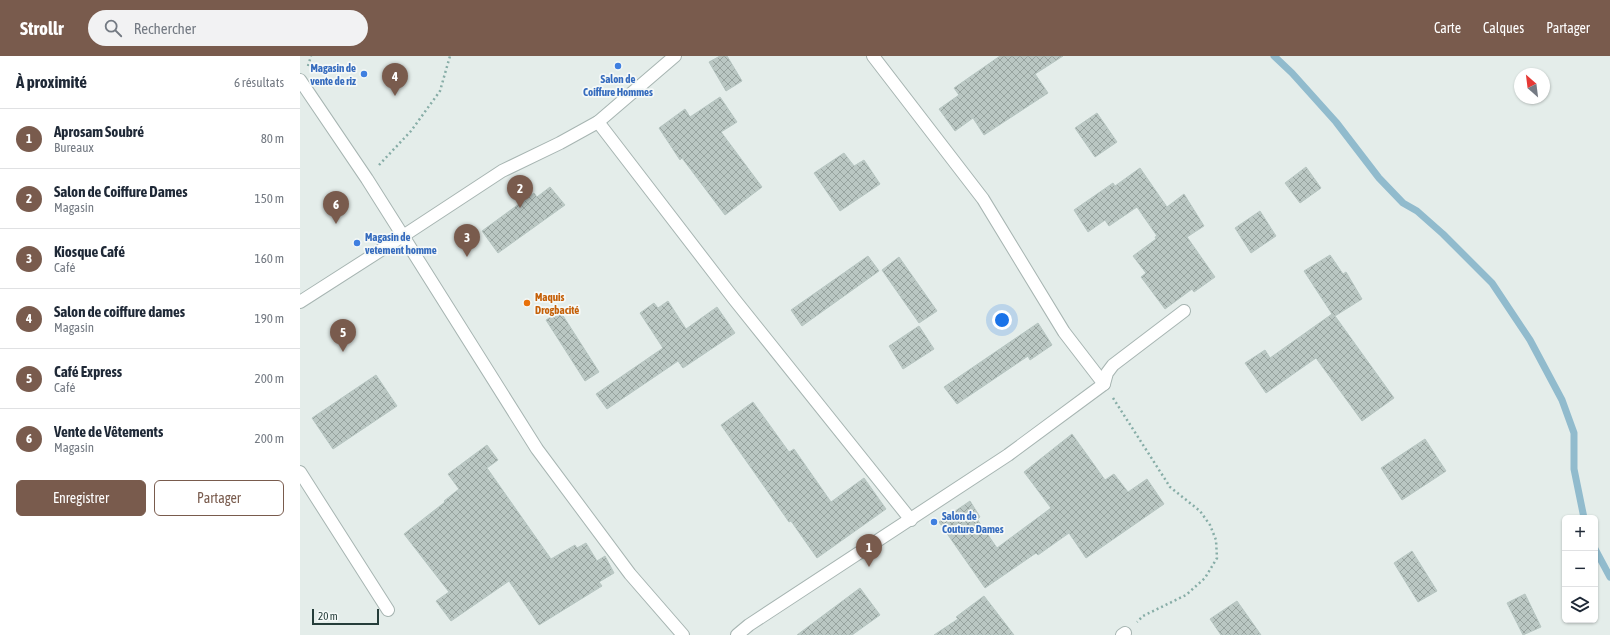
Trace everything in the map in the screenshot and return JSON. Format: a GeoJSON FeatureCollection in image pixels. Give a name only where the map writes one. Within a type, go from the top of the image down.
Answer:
{"type":"FeatureCollection","features":[{"type":"Feature","properties":{"kind":"street"},"geometry":{"type":"LineString","coordinates":[[300,302],[502,171],[598,122],[675,56]]}},
{"type":"Feature","properties":{"kind":"street"},"geometry":{"type":"LineString","coordinates":[[873,56],[983,199],[1064,332],[1104,384]]}},
{"type":"Feature","properties":{"kind":"street"},"geometry":{"type":"LineString","coordinates":[[300,80],[367,179],[537,450],[630,574],[683,635]]}},
{"type":"Feature","properties":{"kind":"street"},"geometry":{"type":"LineString","coordinates":[[598,122],[734,299],[911,520]]}},
{"type":"Feature","properties":{"kind":"street"},"geometry":{"type":"LineString","coordinates":[[738,635],[749,625],[1008,456],[1104,384],[1107,373],[1113,365],[1184,311]]}},
{"type":"Feature","properties":{"kind":"street"},"geometry":{"type":"LineString","coordinates":[[300,472],[388,610]]}},
{"type":"Feature","properties":{"kind":"path"},"geometry":{"type":"LineString","coordinates":[[367,179],[411,131],[440,91],[450,56]]}},
{"type":"Feature","properties":{"kind":"path"},"geometry":{"type":"LineString","coordinates":[[1104,384],[1170,487],[1200,511],[1210,525],[1216,540],[1217,558],[1205,578],[1186,595],[1143,616],[1124,634]]}},
{"type":"Feature","properties":{"kind":"building"},"geometry":{"type":"Polygon","coordinates":[[[720,56],[727,56],[742,81],[726,91],[709,62],[720,56]]]}},
{"type":"Feature","properties":{"kind":"building"},"geometry":{"type":"Polygon","coordinates":[[[1000,56],[1063,56],[1035,74],[1048,93],[984,135],[973,118],[955,131],[939,109],[959,95],[954,88],[1000,56]]]}},
{"type":"Feature","properties":{"kind":"building"},"geometry":{"type":"Polygon","coordinates":[[[720,97],[737,122],[721,132],[762,187],[725,215],[682,158],[680,160],[659,128],[685,109],[690,117],[720,97]]]}},
{"type":"Feature","properties":{"kind":"building"},"geometry":{"type":"Polygon","coordinates":[[[1097,113],[1117,142],[1095,157],[1075,128],[1097,113]]]}},
{"type":"Feature","properties":{"kind":"building"},"geometry":{"type":"Polygon","coordinates":[[[844,153],[854,166],[864,160],[880,184],[840,211],[814,173],[844,153]]]}},
{"type":"Feature","properties":{"kind":"building"},"geometry":{"type":"Polygon","coordinates":[[[1306,167],[1321,188],[1300,203],[1285,183],[1306,167]]]}},
{"type":"Feature","properties":{"kind":"building"},"geometry":{"type":"Polygon","coordinates":[[[1140,168],[1167,207],[1184,194],[1204,226],[1187,237],[1215,277],[1194,292],[1192,289],[1165,309],[1141,277],[1146,273],[1133,256],[1156,239],[1155,237],[1157,236],[1137,207],[1109,226],[1105,220],[1088,232],[1074,210],[1113,183],[1115,186],[1140,168]]]}},
{"type":"Feature","properties":{"kind":"building"},"geometry":{"type":"Polygon","coordinates":[[[550,187],[565,205],[498,253],[482,231],[534,193],[537,197],[550,187]]]}},
{"type":"Feature","properties":{"kind":"building"},"geometry":{"type":"Polygon","coordinates":[[[1260,211],[1276,236],[1251,253],[1235,228],[1260,211]]]}},
{"type":"Feature","properties":{"kind":"building"},"geometry":{"type":"Polygon","coordinates":[[[1330,255],[1343,274],[1346,272],[1362,299],[1335,316],[1394,398],[1362,421],[1316,358],[1266,393],[1245,363],[1265,350],[1270,358],[1332,314],[1304,271],[1330,255]]]}},
{"type":"Feature","properties":{"kind":"building"},"geometry":{"type":"Polygon","coordinates":[[[868,256],[879,271],[802,326],[791,310],[868,256]]]}},
{"type":"Feature","properties":{"kind":"building"},"geometry":{"type":"Polygon","coordinates":[[[899,257],[937,311],[919,323],[882,270],[899,257]]]}},
{"type":"Feature","properties":{"kind":"building"},"geometry":{"type":"Polygon","coordinates":[[[668,301],[686,329],[717,307],[735,333],[683,368],[678,361],[607,409],[596,394],[663,348],[640,313],[654,303],[658,308],[668,301]]]}},
{"type":"Feature","properties":{"kind":"building"},"geometry":{"type":"Polygon","coordinates":[[[560,311],[599,372],[585,381],[546,320],[560,311]]]}},
{"type":"Feature","properties":{"kind":"building"},"geometry":{"type":"Polygon","coordinates":[[[1038,323],[1052,345],[1030,360],[1028,356],[957,404],[944,387],[1038,323]]]}},
{"type":"Feature","properties":{"kind":"building"},"geometry":{"type":"Polygon","coordinates":[[[919,326],[934,349],[903,369],[889,346],[919,326]]]}},
{"type":"Feature","properties":{"kind":"building"},"geometry":{"type":"Polygon","coordinates":[[[376,375],[397,406],[333,449],[312,418],[376,375]]]}},
{"type":"Feature","properties":{"kind":"building"},"geometry":{"type":"Polygon","coordinates":[[[753,402],[789,452],[794,449],[831,502],[864,478],[886,509],[817,558],[791,521],[789,522],[721,425],[753,402]]]}},
{"type":"Feature","properties":{"kind":"building"},"geometry":{"type":"Polygon","coordinates":[[[1072,434],[1105,480],[1114,474],[1128,492],[1147,479],[1164,504],[1086,558],[1069,533],[1038,555],[1036,553],[985,588],[939,522],[970,501],[980,517],[977,519],[997,548],[1051,508],[1024,472],[1072,434]]]}},
{"type":"Feature","properties":{"kind":"building"},"geometry":{"type":"Polygon","coordinates":[[[1425,439],[1446,471],[1402,500],[1381,468],[1425,439]]]}},
{"type":"Feature","properties":{"kind":"building"},"geometry":{"type":"Polygon","coordinates":[[[487,445],[498,460],[487,468],[551,559],[575,545],[577,548],[586,543],[597,561],[605,556],[614,573],[599,582],[602,586],[539,625],[509,581],[451,621],[436,601],[449,592],[404,534],[459,489],[448,474],[487,445]]]}},
{"type":"Feature","properties":{"kind":"building"},"geometry":{"type":"Polygon","coordinates":[[[1412,551],[1437,591],[1418,602],[1394,563],[1412,551]]]}},
{"type":"Feature","properties":{"kind":"building"},"geometry":{"type":"Polygon","coordinates":[[[860,588],[880,615],[852,635],[797,635],[860,588]]]}},
{"type":"Feature","properties":{"kind":"building"},"geometry":{"type":"Polygon","coordinates":[[[1525,594],[1541,627],[1523,635],[1507,603],[1525,594]]]}},
{"type":"Feature","properties":{"kind":"building"},"geometry":{"type":"Polygon","coordinates":[[[984,596],[1014,635],[934,635],[958,619],[956,617],[984,596]]]}},
{"type":"Feature","properties":{"kind":"building"},"geometry":{"type":"Polygon","coordinates":[[[1237,601],[1261,635],[1221,635],[1210,619],[1237,601]]]}},
{"type":"Feature","properties":{"kind":"waterway"},"geometry":{"type":"LineString","coordinates":[[1274,56],[1292,73],[1336,122],[1379,178],[1403,203],[1417,211],[1443,234],[1492,283],[1530,340],[1562,400],[1574,433],[1574,469],[1583,515]]}},
{"type":"Feature","properties":{"kind":"waterway"},"geometry":{"type":"LineString","coordinates":[[1596,551],[1610,577]]}},
{"type":"Feature","properties":{"kind":"place","name":"Salon de Coiffure Hommes"},"geometry":{"type":"Point","coordinates":[618,66]}},
{"type":"Feature","properties":{"kind":"place","name":"Magasin de vente de riz"},"geometry":{"type":"Point","coordinates":[364,74]}},
{"type":"Feature","properties":{"kind":"place","name":"Salon de coiffure dames"},"geometry":{"type":"Point","coordinates":[395,96]}},
{"type":"Feature","properties":{"kind":"place","name":"Salon de Coiffure Dames"},"geometry":{"type":"Point","coordinates":[520,208]}},
{"type":"Feature","properties":{"kind":"place","name":"Vente de Vêtements"},"geometry":{"type":"Point","coordinates":[336,224]}},
{"type":"Feature","properties":{"kind":"place","name":"Magasin de vetement homme"},"geometry":{"type":"Point","coordinates":[357,243]}},
{"type":"Feature","properties":{"kind":"place","name":"Kiosque Café"},"geometry":{"type":"Point","coordinates":[467,257]}},
{"type":"Feature","properties":{"kind":"place","name":"Maquis Drogbacité"},"geometry":{"type":"Point","coordinates":[527,303]}},
{"type":"Feature","properties":{"kind":"place","name":"Café Express"},"geometry":{"type":"Point","coordinates":[343,352]}},
{"type":"Feature","properties":{"kind":"place","name":"Salon de Couture Dames"},"geometry":{"type":"Point","coordinates":[934,522]}},
{"type":"Feature","properties":{"kind":"place","name":"Aprosam Soubré"},"geometry":{"type":"Point","coordinates":[869,567]}}]}
